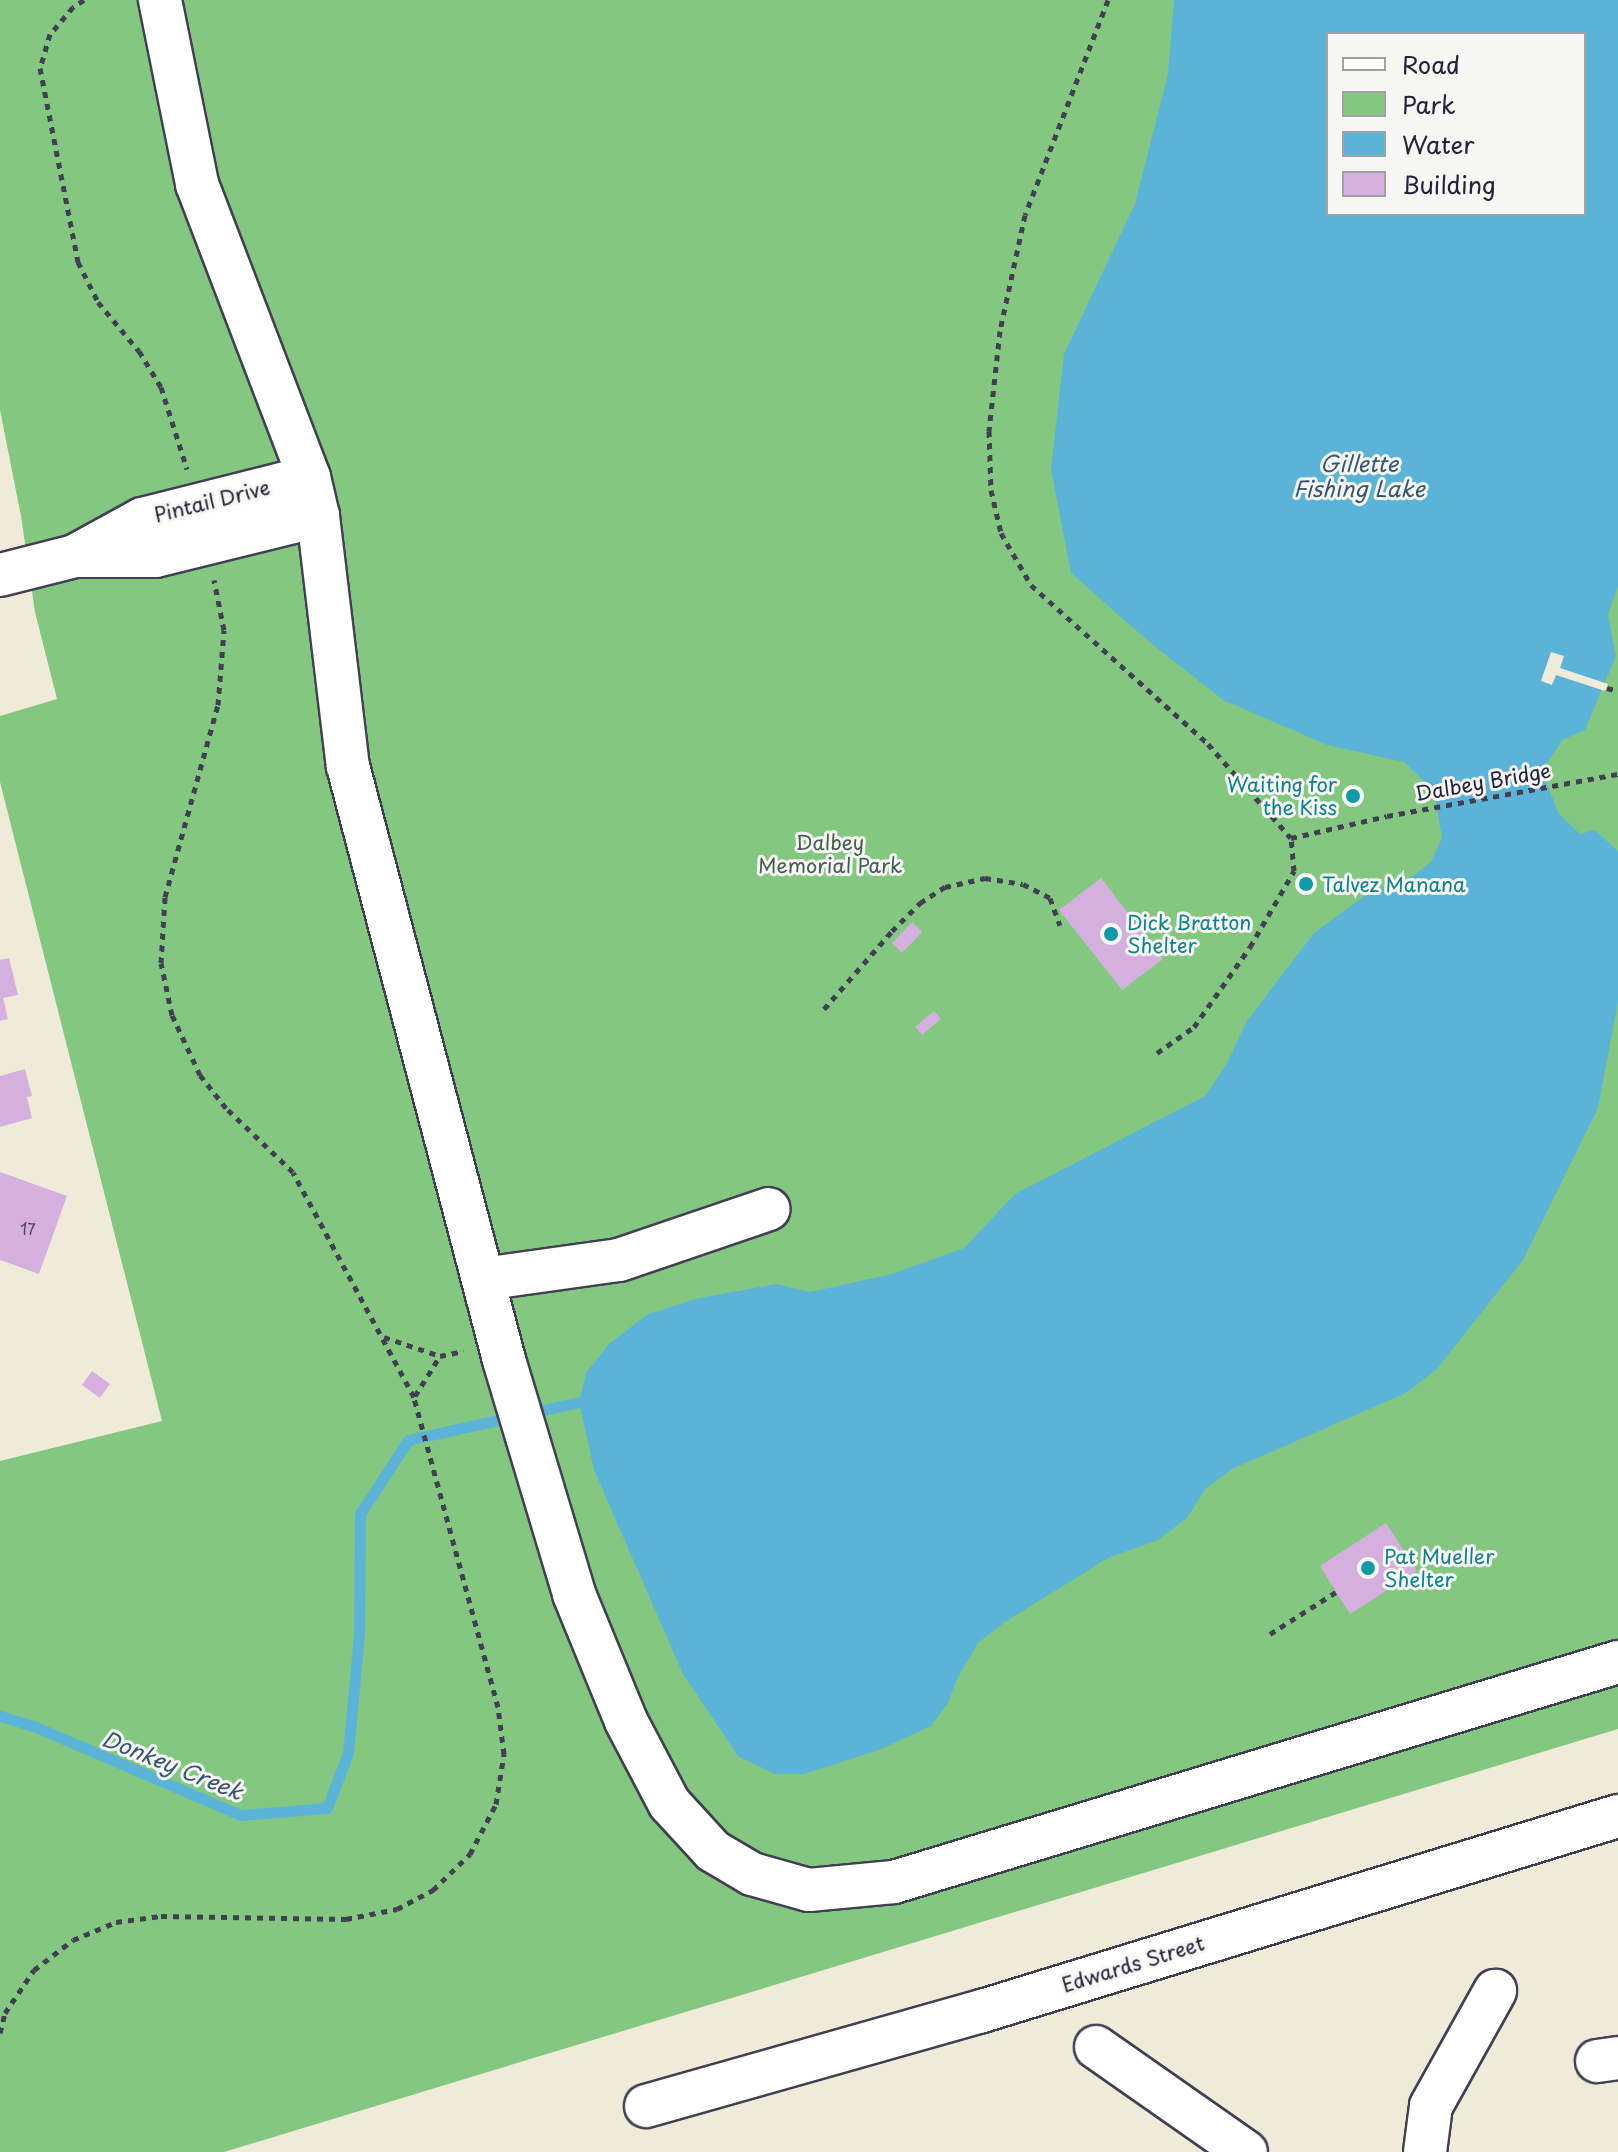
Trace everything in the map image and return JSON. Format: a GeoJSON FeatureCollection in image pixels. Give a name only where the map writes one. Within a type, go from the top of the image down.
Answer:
{"type":"FeatureCollection","features":[{"type":"Feature","properties":{"kind":"street"},"geometry":{"type":"LineString","coordinates":[[160,0],[197,184],[313,496],[348,766],[519,1415],[574,1594],[626,1721],[669,1803],[713,1851],[752,1874],[809,1890],[894,1882],[1618,1662]]}},
{"type":"Feature","properties":{"kind":"street","name":"Pintail Drive"},"geometry":{"type":"LineString","coordinates":[[0,575],[75,556],[155,556],[313,496]]}},
{"type":"Feature","properties":{"kind":"street"},"geometry":{"type":"LineString","coordinates":[[483,1279],[619,1260],[769,1209]]}},
{"type":"Feature","properties":{"kind":"street","name":"Edwards Street"},"geometry":{"type":"LineString","coordinates":[[646,2106],[982,2011],[1618,1816]]}},
{"type":"Feature","properties":{"kind":"street"},"geometry":{"type":"LineString","coordinates":[[1425,2152],[1431,2106],[1495,1991]]}},
{"type":"Feature","properties":{"kind":"street"},"geometry":{"type":"LineString","coordinates":[[1096,2047],[1246,2152]]}},
{"type":"Feature","properties":{"kind":"path"},"geometry":{"type":"LineString","coordinates":[[84,0],[73,7],[50,34],[40,68],[78,262],[98,302],[139,351],[161,387],[188,474]]}},
{"type":"Feature","properties":{"kind":"path"},"geometry":{"type":"LineString","coordinates":[[1108,0],[1025,215],[1000,331],[989,431],[991,490],[1001,533],[1031,585],[1208,744],[1291,838],[1294,871],[1250,947],[1194,1027],[1157,1053]]}},
{"type":"Feature","properties":{"kind":"path"},"geometry":{"type":"LineString","coordinates":[[0,2033],[5,2013],[34,1970],[73,1940],[116,1922],[161,1916],[346,1919],[397,1909],[433,1890],[470,1854],[496,1804],[504,1754],[498,1707],[414,1397],[293,1172],[226,1108],[200,1075],[172,1015],[161,963],[165,897],[218,705],[224,630],[212,573]]}},
{"type":"Feature","properties":{"kind":"path"},"geometry":{"type":"LineString","coordinates":[[1607,688],[1618,691]]}},
{"type":"Feature","properties":{"kind":"path","name":"Dalbey Bridge"},"geometry":{"type":"LineString","coordinates":[[1291,838],[1387,816],[1618,774]]}},
{"type":"Feature","properties":{"kind":"path"},"geometry":{"type":"LineString","coordinates":[[824,1009],[892,931],[920,903],[945,887],[985,878],[1023,884],[1050,898],[1060,925]]}},
{"type":"Feature","properties":{"kind":"path"},"geometry":{"type":"LineString","coordinates":[[383,1337],[440,1356],[470,1349]]}},
{"type":"Feature","properties":{"kind":"path"},"geometry":{"type":"LineString","coordinates":[[414,1397],[440,1356]]}},
{"type":"Feature","properties":{"kind":"path"},"geometry":{"type":"LineString","coordinates":[[1270,1634],[1336,1592]]}},
{"type":"Feature","properties":{"kind":"green space","name":"Dalbey Memorial Park"},"geometry":{"type":"Polygon","coordinates":[[[0,0],[1618,0],[1618,1729],[224,2152],[0,2152],[0,1461],[162,1421],[0,782],[0,716],[57,699],[35,612],[21,516],[0,410],[0,0]]]}},
{"type":"Feature","properties":{"kind":"water","name":"Gillette Fishing Lake"},"geometry":{"type":"Polygon","coordinates":[[[1174,0],[1618,0],[1618,586],[1608,614],[1616,656],[1585,730],[1562,740],[1542,771],[1559,814],[1580,834],[1595,830],[1618,851],[1618,1002],[1598,1108],[1523,1260],[1436,1370],[1406,1393],[1232,1469],[1206,1488],[1187,1518],[1158,1540],[1108,1558],[1005,1622],[978,1643],[957,1679],[948,1703],[931,1726],[879,1750],[804,1774],[775,1774],[738,1756],[683,1674],[594,1470],[579,1402],[586,1373],[609,1344],[648,1314],[699,1298],[777,1284],[810,1292],[892,1274],[964,1248],[1015,1194],[1205,1096],[1226,1065],[1247,1021],[1314,933],[1367,894],[1413,876],[1431,862],[1442,838],[1434,791],[1404,762],[1327,745],[1223,700],[1147,640],[1071,573],[1051,469],[1064,354],[1135,204],[1168,74],[1174,0]]]}},
{"type":"Feature","properties":{"kind":"pier"},"geometry":{"type":"Polygon","coordinates":[[[1551,652],[1564,656],[1560,668],[1608,684],[1605,691],[1556,675],[1552,685],[1541,681],[1551,652]]]}},
{"type":"Feature","properties":{"kind":"building","name":"Dick Bratton Shelter"},"geometry":{"type":"Polygon","coordinates":[[[1101,878],[1163,959],[1122,990],[1059,910],[1101,878]]]}},
{"type":"Feature","properties":{"kind":"building"},"geometry":{"type":"Polygon","coordinates":[[[912,922],[922,932],[902,953],[892,943],[912,922]]]}},
{"type":"Feature","properties":{"kind":"building"},"geometry":{"type":"Polygon","coordinates":[[[9,958],[18,995],[3,998],[8,1019],[0,1021],[0,960],[9,958]]]}},
{"type":"Feature","properties":{"kind":"building"},"geometry":{"type":"Polygon","coordinates":[[[934,1011],[941,1019],[922,1035],[915,1027],[934,1011]]]}},
{"type":"Feature","properties":{"kind":"building"},"geometry":{"type":"Polygon","coordinates":[[[25,1069],[32,1096],[27,1097],[32,1118],[0,1127],[0,1076],[25,1069]]]}},
{"type":"Feature","properties":{"kind":"building"},"geometry":{"type":"Polygon","coordinates":[[[0,1172],[67,1196],[39,1274],[0,1260],[0,1172]]]}},
{"type":"Feature","properties":{"kind":"building"},"geometry":{"type":"Polygon","coordinates":[[[92,1371],[110,1384],[100,1398],[82,1385],[92,1371]]]}},
{"type":"Feature","properties":{"kind":"building","name":"Pat Mueller Shelter"},"geometry":{"type":"Polygon","coordinates":[[[1386,1523],[1417,1571],[1350,1614],[1320,1566],[1386,1523]]]}},
{"type":"Feature","properties":{"kind":"waterway","name":"Donkey Creek"},"geometry":{"type":"LineString","coordinates":[[0,1716],[36,1727],[240,1815],[327,1808],[348,1753],[359,1634],[360,1514],[408,1440],[579,1402]]}},
{"type":"Feature","properties":{"kind":"place","name":"Waiting for the Kiss"},"geometry":{"type":"Point","coordinates":[1353,796]}},
{"type":"Feature","properties":{"kind":"place","name":"Talvez Manana"},"geometry":{"type":"Point","coordinates":[1306,884]}},
{"type":"Feature","properties":{"kind":"place","name":"Dick Bratton Shelter"},"geometry":{"type":"Point","coordinates":[1111,934]}},
{"type":"Feature","properties":{"kind":"place","name":"Pat Mueller Shelter"},"geometry":{"type":"Point","coordinates":[1368,1568]}}]}
